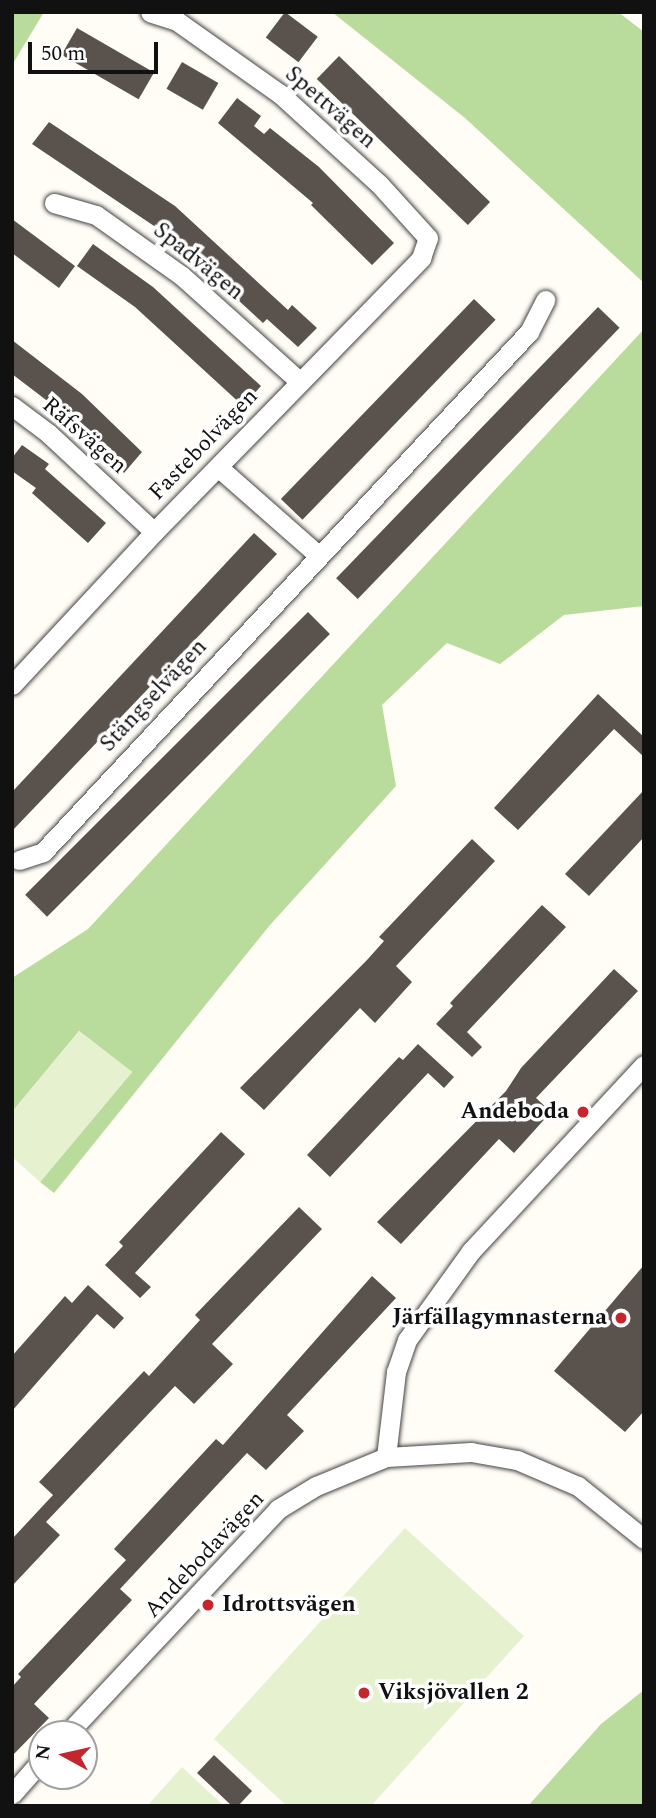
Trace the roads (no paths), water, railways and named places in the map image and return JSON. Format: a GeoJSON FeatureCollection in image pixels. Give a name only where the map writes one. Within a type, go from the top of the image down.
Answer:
{"type":"FeatureCollection","features":[{"type":"Feature","properties":{"kind":"street","name":"Spettvägen"},"geometry":{"type":"LineString","coordinates":[[150,12],[177,21],[280,93],[379,184],[428,238]]}},
{"type":"Feature","properties":{"kind":"street","name":"Spadvägen"},"geometry":{"type":"LineString","coordinates":[[54,202],[96,215],[182,276],[299,381]]}},
{"type":"Feature","properties":{"kind":"street","name":"Fastebolvägen"},"geometry":{"type":"LineString","coordinates":[[12,685],[154,532],[421,258],[428,238]]}},
{"type":"Feature","properties":{"kind":"street","name":"Stängselvägen"},"geometry":{"type":"LineString","coordinates":[[19,860],[43,852],[529,332],[545,300]]}},
{"type":"Feature","properties":{"kind":"street","name":"Räfsvägen"},"geometry":{"type":"LineString","coordinates":[[12,406],[48,432],[154,532]]}},
{"type":"Feature","properties":{"kind":"street"},"geometry":{"type":"LineString","coordinates":[[218,467],[318,555]]}},
{"type":"Feature","properties":{"kind":"street"},"geometry":{"type":"LineString","coordinates":[[644,1065],[471,1251],[414,1330],[397,1372],[386,1457],[471,1452],[517,1460],[578,1486],[644,1539]]}},
{"type":"Feature","properties":{"kind":"street","name":"Andebodavägen"},"geometry":{"type":"LineString","coordinates":[[80,1720],[278,1508],[316,1486],[386,1457]]}},
{"type":"Feature","properties":{"kind":"street"},"geometry":{"type":"LineString","coordinates":[[12,1794],[28,1776]]}},
{"type":"Feature","properties":{"kind":"place","name":"Andeboda"},"geometry":{"type":"Point","coordinates":[583,1112]}},
{"type":"Feature","properties":{"kind":"place","name":"Järfällagymnasterna"},"geometry":{"type":"Point","coordinates":[621,1318]}},
{"type":"Feature","properties":{"kind":"place","name":"Idrottsvägen"},"geometry":{"type":"Point","coordinates":[208,1605]}},
{"type":"Feature","properties":{"kind":"place","name":"Viksjövallen 2"},"geometry":{"type":"Point","coordinates":[364,1693]}}]}
